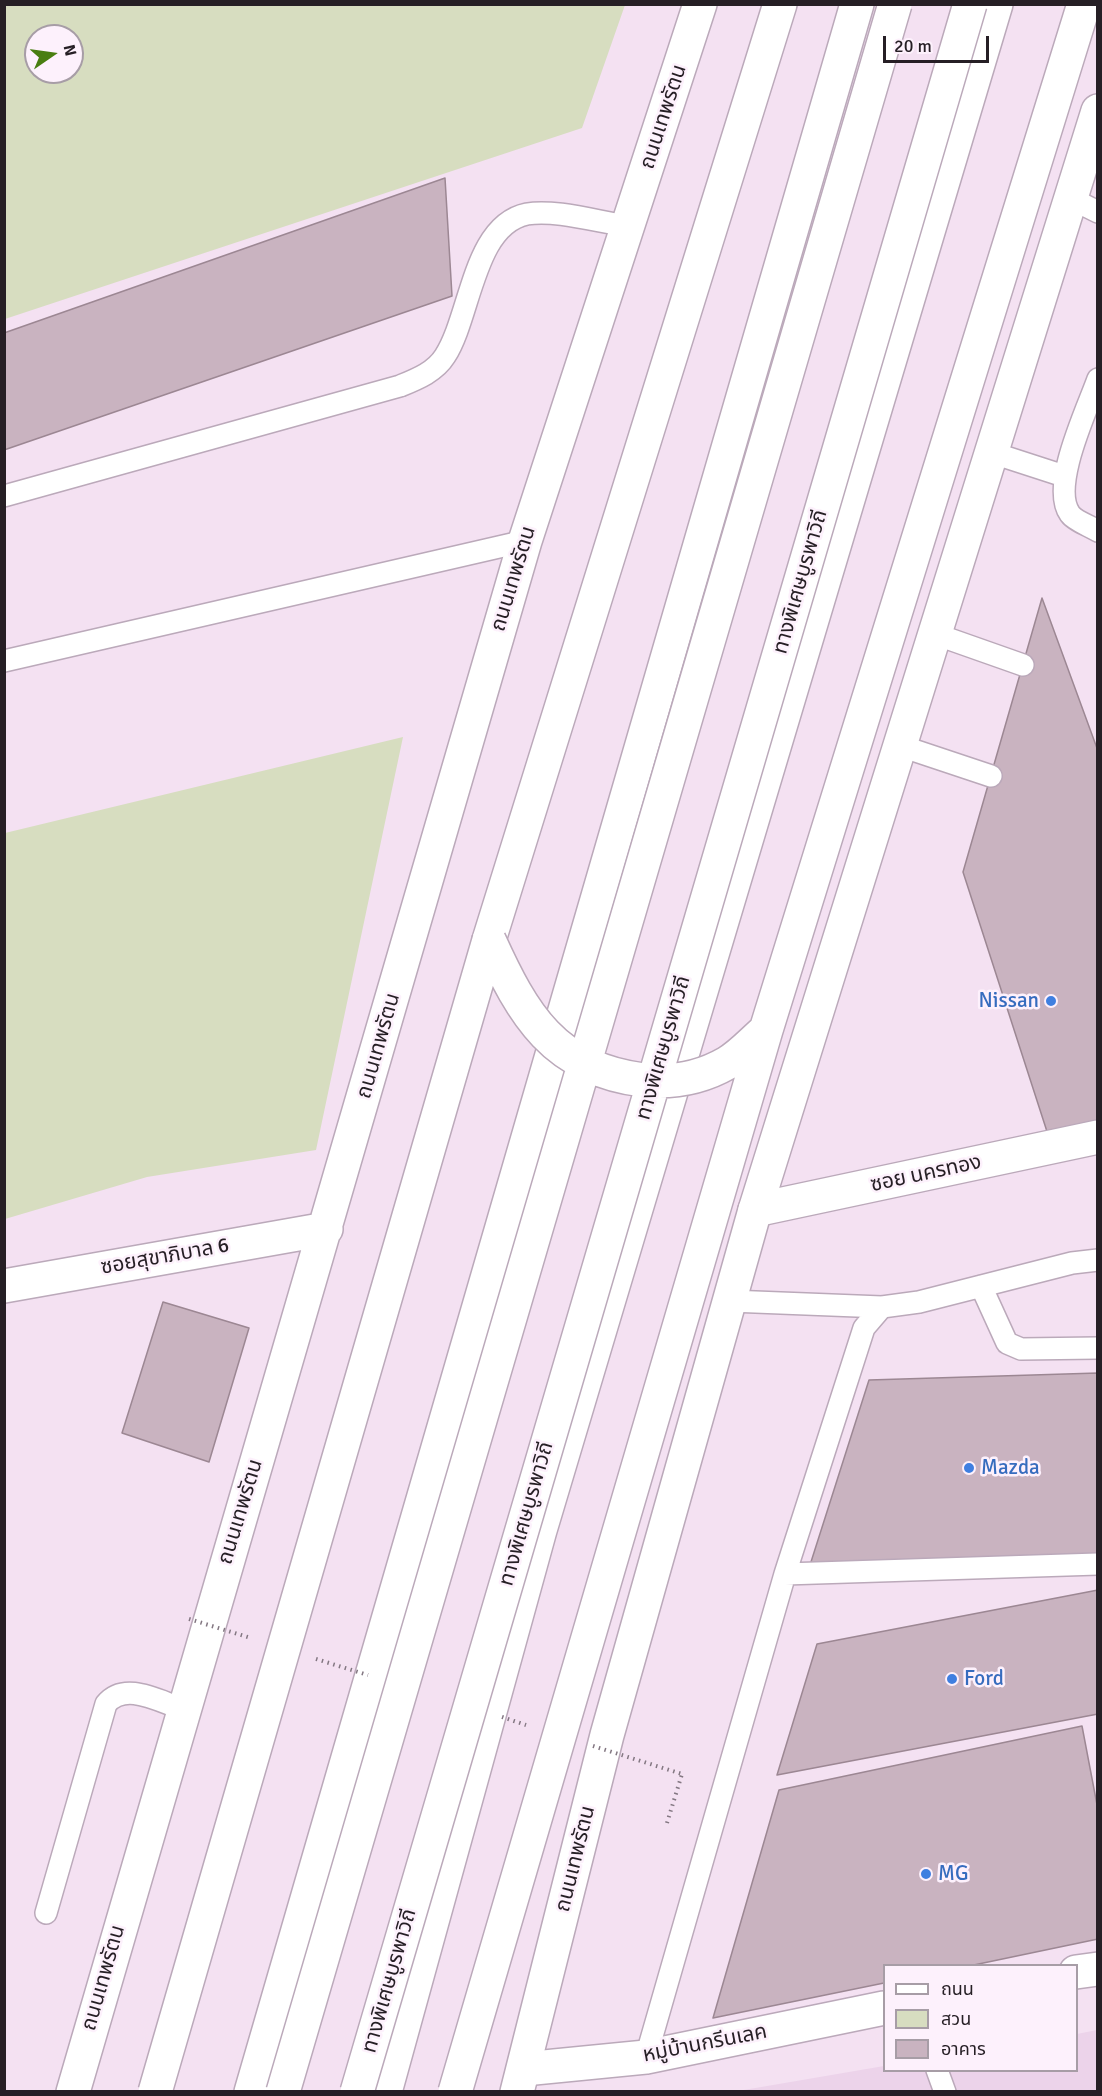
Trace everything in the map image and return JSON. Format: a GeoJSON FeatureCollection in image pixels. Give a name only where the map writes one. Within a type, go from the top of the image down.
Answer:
{"type":"FeatureCollection","features":[{"type":"Feature","properties":{"kind":"main road","name":"ถนนเทพรัตน"},"geometry":{"type":"LineString","coordinates":[[72,2091],[326,1229],[525,541],[700,4]]}},
{"type":"Feature","properties":{"kind":"main road"},"geometry":{"type":"LineString","coordinates":[[155,2091],[489,939],[780,4]]}},
{"type":"Feature","properties":{"kind":"main road"},"geometry":{"type":"LineString","coordinates":[[251,2091],[857,4]]}},
{"type":"Feature","properties":{"kind":"main road"},"geometry":{"type":"LineString","coordinates":[[284,2091],[895,4]]}},
{"type":"Feature","properties":{"kind":"main road","name":"ทางพิเศษบูรพาวิถี"},"geometry":{"type":"LineString","coordinates":[[357,2091],[970,4]]}},
{"type":"Feature","properties":{"kind":"main road"},"geometry":{"type":"LineString","coordinates":[[385,2091],[540,1530],[996,4]]}},
{"type":"Feature","properties":{"kind":"main road"},"geometry":{"type":"LineString","coordinates":[[455,2091],[766,1030],[1084,4]]}},
{"type":"Feature","properties":{"kind":"main road","name":"ถนนเทพรัตน"},"geometry":{"type":"LineString","coordinates":[[520,2080],[607,1735],[755,1210],[901,746],[990,452],[1084,205],[1098,111]]}},
{"type":"Feature","properties":{"kind":"main road"},"geometry":{"type":"LineString","coordinates":[[489,939],[513,991],[542,1031],[565,1053],[594,1069],[621,1077],[660,1082],[697,1077],[728,1063],[766,1030]]}},
{"type":"Feature","properties":{"kind":"main road","name":"ซอย นครทอง"},"geometry":{"type":"LineString","coordinates":[[755,1210],[1098,1137]]}},
{"type":"Feature","properties":{"kind":"main road","name":"ซอยสุขาภิบาล 6"},"geometry":{"type":"LineString","coordinates":[[4,1286],[326,1229]]}},
{"type":"Feature","properties":{"kind":"main road"},"geometry":{"type":"LineString","coordinates":[[1078,1972],[1098,1969]]}},
{"type":"Feature","properties":{"kind":"main road","name":"หมู่บ้านกรีนเลค"},"geometry":{"type":"LineString","coordinates":[[520,2080],[646,2057],[883,2008]]}},
{"type":"Feature","properties":{"kind":"lane"},"geometry":{"type":"LineString","coordinates":[[4,496],[400,386],[426,375],[444,357],[458,331],[475,275],[502,226],[527,214],[554,215],[628,226]]}},
{"type":"Feature","properties":{"kind":"lane"},"geometry":{"type":"LineString","coordinates":[[1098,379],[1064,476],[1063,498],[1070,515],[1098,531]]}},
{"type":"Feature","properties":{"kind":"lane"},"geometry":{"type":"LineString","coordinates":[[990,452],[1064,476]]}},
{"type":"Feature","properties":{"kind":"lane"},"geometry":{"type":"LineString","coordinates":[[4,662],[525,541]]}},
{"type":"Feature","properties":{"kind":"lane"},"geometry":{"type":"LineString","coordinates":[[935,634],[1023,665]]}},
{"type":"Feature","properties":{"kind":"lane"},"geometry":{"type":"LineString","coordinates":[[901,746],[991,776]]}},
{"type":"Feature","properties":{"kind":"lane"},"geometry":{"type":"LineString","coordinates":[[730,1301],[882,1307],[919,1302],[1072,1263],[1098,1260]]}},
{"type":"Feature","properties":{"kind":"lane"},"geometry":{"type":"LineString","coordinates":[[981,1286],[1007,1343],[1021,1349],[1098,1348]]}},
{"type":"Feature","properties":{"kind":"lane"},"geometry":{"type":"LineString","coordinates":[[646,2057],[785,1574],[864,1328],[882,1307]]}},
{"type":"Feature","properties":{"kind":"lane"},"geometry":{"type":"LineString","coordinates":[[785,1574],[1098,1564]]}},
{"type":"Feature","properties":{"kind":"lane"},"geometry":{"type":"LineString","coordinates":[[46,1913],[106,1704],[114,1694],[126,1691],[183,1709]]}},
{"type":"Feature","properties":{"kind":"lane"},"geometry":{"type":"LineString","coordinates":[[938,2072],[945,2091]]}},
{"type":"Feature","properties":{"kind":"path"},"geometry":{"type":"LineString","coordinates":[[667,1823],[682,1774]]}},
{"type":"Feature","properties":{"kind":"shaded area"},"geometry":{"type":"Polygon","coordinates":[[[1097,2030],[1097,2091],[732,2092],[883,2066],[883,2072],[1078,2072],[1078,2034],[1097,2030]]]}},
{"type":"Feature","properties":{"kind":"green space"},"geometry":{"type":"Polygon","coordinates":[[[5,4],[625,5],[582,128],[5,319],[5,4]]]}},
{"type":"Feature","properties":{"kind":"green space"},"geometry":{"type":"Polygon","coordinates":[[[403,737],[316,1150],[147,1177],[5,1219],[5,833],[403,737]]]}},
{"type":"Feature","properties":{"kind":"building"},"geometry":{"type":"Polygon","coordinates":[[[445,178],[452,296],[4,450],[4,333],[445,178]]]}},
{"type":"Feature","properties":{"kind":"building","name":"Nissan"},"geometry":{"type":"Polygon","coordinates":[[[1042,598],[1098,751],[1098,1130],[1052,1147],[963,872],[1042,598]]]}},
{"type":"Feature","properties":{"kind":"building"},"geometry":{"type":"Polygon","coordinates":[[[163,1302],[249,1328],[209,1462],[122,1433],[163,1302]]]}},
{"type":"Feature","properties":{"kind":"building","name":"Mazda"},"geometry":{"type":"Polygon","coordinates":[[[1098,1373],[1098,1556],[810,1565],[869,1380],[1098,1373]]]}},
{"type":"Feature","properties":{"kind":"building","name":"Ford"},"geometry":{"type":"Polygon","coordinates":[[[1098,1590],[1098,1714],[777,1775],[817,1644],[1098,1590]]]}},
{"type":"Feature","properties":{"kind":"building","name":"MG"},"geometry":{"type":"Polygon","coordinates":[[[1082,1726],[1098,1810],[1098,1939],[979,1964],[883,1964],[883,1983],[713,2018],[779,1790],[1082,1726]]]}},
{"type":"Feature","properties":{"kind":"place","name":"Nissan"},"geometry":{"type":"Point","coordinates":[1051,1001]}},
{"type":"Feature","properties":{"kind":"place","name":"Mazda"},"geometry":{"type":"Point","coordinates":[969,1468]}},
{"type":"Feature","properties":{"kind":"place","name":"Ford"},"geometry":{"type":"Point","coordinates":[952,1679]}},
{"type":"Feature","properties":{"kind":"place","name":"MG"},"geometry":{"type":"Point","coordinates":[926,1874]}}]}
